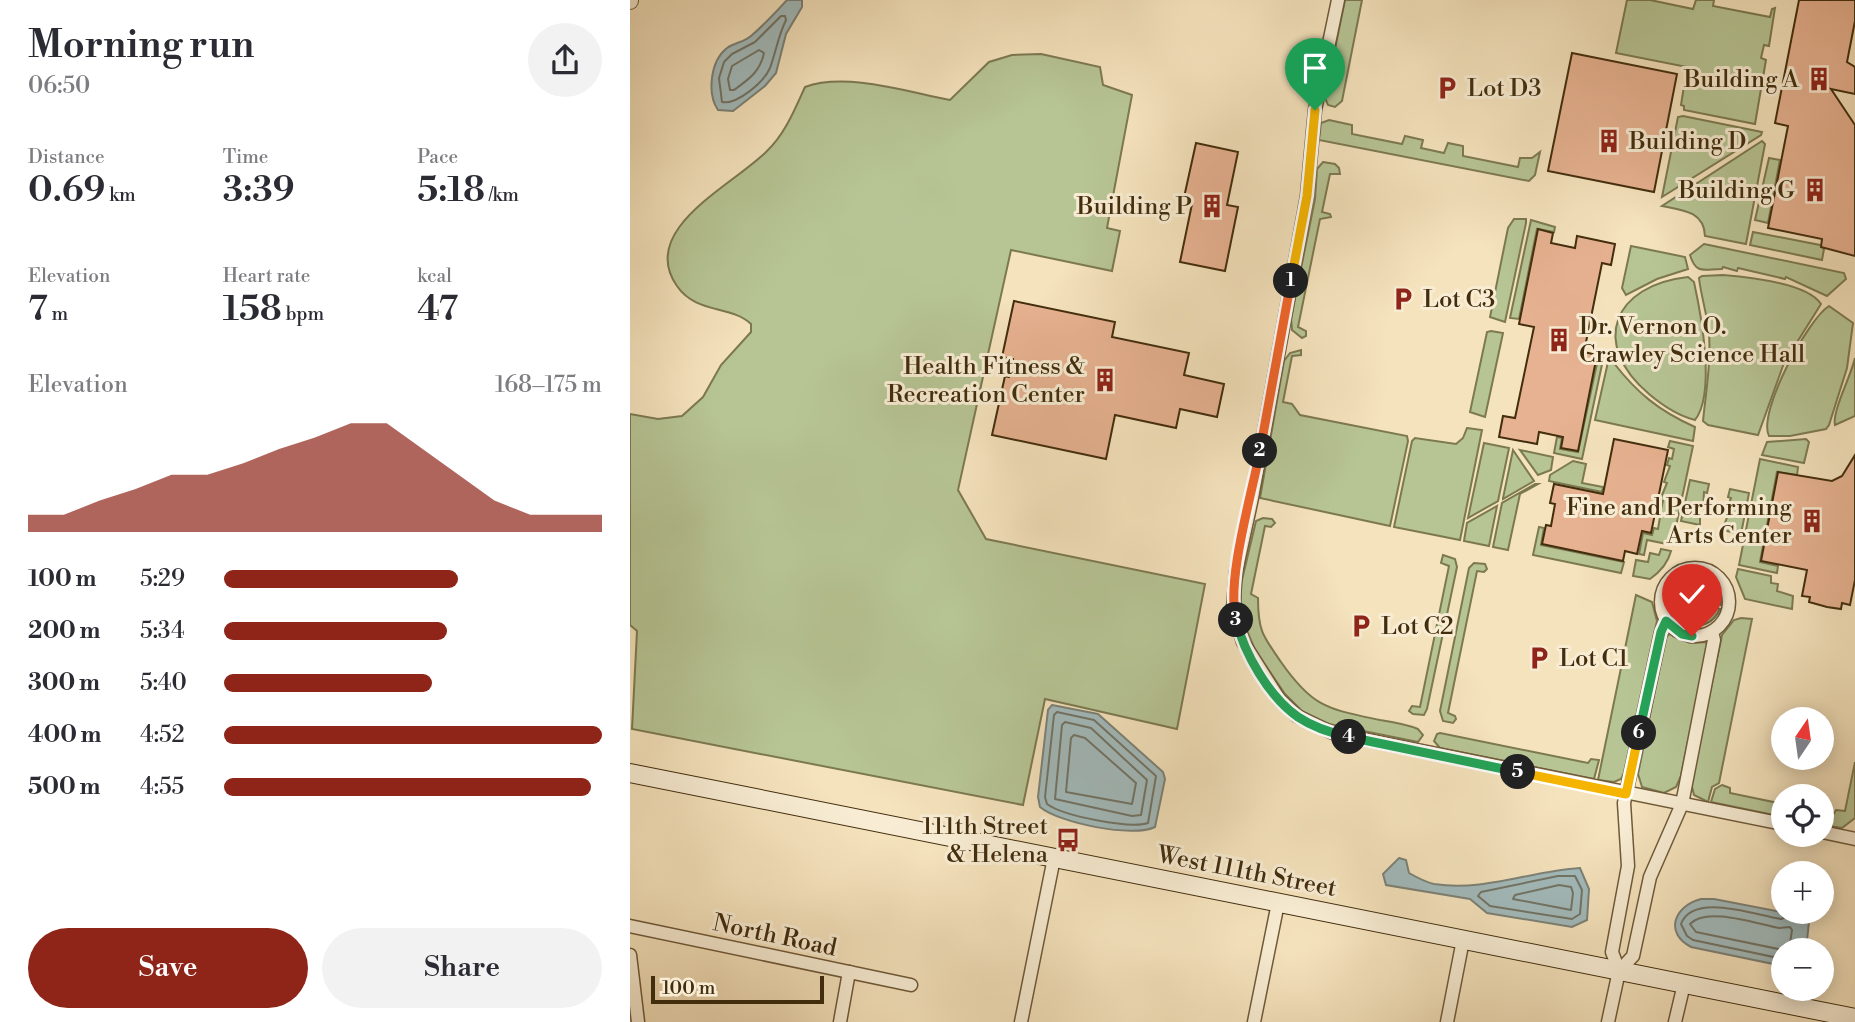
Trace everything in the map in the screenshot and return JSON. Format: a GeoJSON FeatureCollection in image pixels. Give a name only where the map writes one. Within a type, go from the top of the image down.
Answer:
{"type":"FeatureCollection","features":[{"type":"Feature","properties":{"kind":"main road","name":"West 111th Street"},"geometry":{"type":"LineString","coordinates":[[630,773],[1684,984],[1829,1017],[1855,1018]]}},
{"type":"Feature","properties":{"kind":"street"},"geometry":{"type":"LineString","coordinates":[[1338,0],[1314,119],[1307,196],[1236,572],[1233,609],[1243,642],[1279,699],[1297,716],[1315,726],[1368,741],[1771,822]]}},
{"type":"Feature","properties":{"kind":"street"},"geometry":{"type":"LineString","coordinates":[[1702,568],[1713,572],[1728,591],[1728,610],[1719,626],[1712,632],[1702,635],[1682,634],[1666,621],[1660,604],[1661,594],[1669,578],[1679,571],[1702,568]]}},
{"type":"Feature","properties":{"kind":"street"},"geometry":{"type":"LineString","coordinates":[[1619,971],[1612,952],[1628,866],[1626,794],[1661,632],[1666,621]]}},
{"type":"Feature","properties":{"kind":"street"},"geometry":{"type":"LineString","coordinates":[[1608,1022],[1619,971],[1633,956],[1650,877],[1682,804],[1714,640],[1712,632]]}},
{"type":"Feature","properties":{"kind":"street"},"geometry":{"type":"LineString","coordinates":[[1834,835],[1855,839]]}},
{"type":"Feature","properties":{"kind":"street"},"geometry":{"type":"LineString","coordinates":[[1021,1022],[1054,858]]}},
{"type":"Feature","properties":{"kind":"street"},"geometry":{"type":"LineString","coordinates":[[1254,1022],[1278,902]]}},
{"type":"Feature","properties":{"kind":"street","name":"North Road"},"geometry":{"type":"LineString","coordinates":[[630,926],[911,985]]}},
{"type":"Feature","properties":{"kind":"street"},"geometry":{"type":"LineString","coordinates":[[1447,1022],[1464,940]]}},
{"type":"Feature","properties":{"kind":"street"},"geometry":{"type":"LineString","coordinates":[[630,954],[638,1022]]}},
{"type":"Feature","properties":{"kind":"street"},"geometry":{"type":"LineString","coordinates":[[840,1022],[849,972]]}},
{"type":"Feature","properties":{"kind":"street"},"geometry":{"type":"LineString","coordinates":[[1675,1022],[1684,984]]}},
{"type":"Feature","properties":{"kind":"green space"},"geometry":{"type":"Polygon","coordinates":[[[1345,0],[1362,0],[1342,101],[1335,107],[1328,105],[1325,98],[1345,0]]]}},
{"type":"Feature","properties":{"kind":"green space"},"geometry":{"type":"Polygon","coordinates":[[[1627,0],[1650,0],[1693,9],[1696,0],[1714,0],[1713,6],[1770,17],[1772,9],[1775,8],[1769,46],[1764,45],[1761,58],[1766,60],[1755,124],[1684,110],[1681,105],[1687,67],[1616,53],[1627,0]]]}},
{"type":"Feature","properties":{"kind":"green space"},"geometry":{"type":"Polygon","coordinates":[[[1041,54],[1100,67],[1103,85],[1132,95],[1107,228],[1120,231],[1112,271],[1011,250],[958,490],[986,539],[1205,584],[1177,729],[1045,699],[1023,805],[632,729],[637,631],[630,625],[630,414],[658,419],[682,416],[703,397],[721,365],[751,332],[751,324],[743,318],[694,301],[677,286],[668,265],[670,246],[679,227],[713,194],[767,151],[789,121],[805,87],[821,83],[858,82],[950,100],[989,62],[1012,55],[1041,54]]]}},
{"type":"Feature","properties":{"kind":"green space"},"geometry":{"type":"Polygon","coordinates":[[[1678,117],[1762,132],[1662,197],[1678,117]]]}},
{"type":"Feature","properties":{"kind":"green space"},"geometry":{"type":"Polygon","coordinates":[[[1329,120],[1352,125],[1352,134],[1402,144],[1405,136],[1423,140],[1421,148],[1444,153],[1448,143],[1463,146],[1463,156],[1518,167],[1520,158],[1532,158],[1540,152],[1535,175],[1529,181],[1319,140],[1321,123],[1329,120]]]}},
{"type":"Feature","properties":{"kind":"green space"},"geometry":{"type":"Polygon","coordinates":[[[1762,141],[1765,144],[1746,244],[1705,236],[1701,221],[1691,213],[1662,206],[1762,141]]]}},
{"type":"Feature","properties":{"kind":"green space"},"geometry":{"type":"Polygon","coordinates":[[[1769,158],[1780,160],[1768,223],[1755,220],[1769,158]]]}},
{"type":"Feature","properties":{"kind":"green space"},"geometry":{"type":"Polygon","coordinates":[[[1323,162],[1335,164],[1340,174],[1330,174],[1322,212],[1330,214],[1331,217],[1320,219],[1298,327],[1306,331],[1306,336],[1302,338],[1292,330],[1291,318],[1315,199],[1317,169],[1323,162]]]}},
{"type":"Feature","properties":{"kind":"green space"},"geometry":{"type":"Polygon","coordinates":[[[1514,219],[1526,219],[1526,223],[1505,322],[1490,317],[1508,228],[1514,219]]]}},
{"type":"Feature","properties":{"kind":"green space"},"geometry":{"type":"Polygon","coordinates":[[[1531,220],[1555,227],[1554,232],[1537,229],[1519,319],[1510,318],[1531,220]]]}},
{"type":"Feature","properties":{"kind":"green space"},"geometry":{"type":"Polygon","coordinates":[[[1753,232],[1820,245],[1824,249],[1822,260],[1750,245],[1753,232]]]}},
{"type":"Feature","properties":{"kind":"green space"},"geometry":{"type":"Polygon","coordinates":[[[1704,244],[1844,273],[1846,279],[1827,296],[1786,277],[1785,279],[1738,268],[1737,271],[1723,267],[1702,270],[1695,266],[1690,255],[1704,244]]]}},
{"type":"Feature","properties":{"kind":"green space"},"geometry":{"type":"Polygon","coordinates":[[[1631,246],[1685,257],[1688,269],[1657,279],[1626,295],[1622,288],[1631,246]]]}},
{"type":"Feature","properties":{"kind":"green space"},"geometry":{"type":"Polygon","coordinates":[[[1723,275],[1790,286],[1814,297],[1821,304],[1784,363],[1758,435],[1708,425],[1703,421],[1709,344],[1699,278],[1723,275]]]}},
{"type":"Feature","properties":{"kind":"green space"},"geometry":{"type":"Polygon","coordinates":[[[1688,277],[1694,282],[1700,313],[1706,373],[1705,392],[1695,420],[1659,402],[1630,375],[1619,355],[1615,337],[1618,319],[1627,304],[1642,291],[1663,282],[1688,277]]]}},
{"type":"Feature","properties":{"kind":"green space"},"geometry":{"type":"Polygon","coordinates":[[[1829,306],[1853,323],[1847,368],[1829,425],[1826,429],[1790,436],[1769,436],[1767,424],[1777,388],[1809,329],[1829,306]]]}},
{"type":"Feature","properties":{"kind":"green space"},"geometry":{"type":"Polygon","coordinates":[[[1487,332],[1503,333],[1485,417],[1470,412],[1487,332]]]}},
{"type":"Feature","properties":{"kind":"green space"},"geometry":{"type":"Polygon","coordinates":[[[1301,350],[1301,355],[1292,356],[1283,402],[1292,404],[1300,415],[1407,436],[1390,526],[1260,498],[1284,361],[1290,353],[1301,350]]]}},
{"type":"Feature","properties":{"kind":"green space"},"geometry":{"type":"Polygon","coordinates":[[[1599,354],[1604,355],[1582,459],[1554,453],[1557,437],[1562,438],[1560,449],[1578,452],[1599,354]]]}},
{"type":"Feature","properties":{"kind":"green space"},"geometry":{"type":"Polygon","coordinates":[[[1855,358],[1855,416],[1835,425],[1836,411],[1855,358]]]}},
{"type":"Feature","properties":{"kind":"green space"},"geometry":{"type":"Polygon","coordinates":[[[1608,362],[1613,362],[1650,400],[1695,427],[1693,441],[1595,420],[1608,362]]]}},
{"type":"Feature","properties":{"kind":"green space"},"geometry":{"type":"Polygon","coordinates":[[[1467,428],[1482,430],[1460,540],[1394,527],[1412,441],[1415,438],[1456,444],[1463,438],[1467,428]]]}},
{"type":"Feature","properties":{"kind":"green space"},"geometry":{"type":"Polygon","coordinates":[[[1806,439],[1809,442],[1804,463],[1762,455],[1767,442],[1806,439]]]}},
{"type":"Feature","properties":{"kind":"green space"},"geometry":{"type":"Polygon","coordinates":[[[1670,441],[1693,446],[1672,545],[1647,540],[1644,555],[1639,554],[1643,533],[1652,535],[1654,528],[1658,529],[1658,509],[1661,509],[1663,501],[1660,500],[1670,466],[1667,465],[1669,458],[1672,459],[1674,449],[1668,447],[1670,441]]]}},
{"type":"Feature","properties":{"kind":"green space"},"geometry":{"type":"Polygon","coordinates":[[[1484,443],[1509,448],[1498,501],[1468,518],[1484,443]]]}},
{"type":"Feature","properties":{"kind":"green space"},"geometry":{"type":"Polygon","coordinates":[[[1513,450],[1534,481],[1503,499],[1503,498],[1513,450]]]}},
{"type":"Feature","properties":{"kind":"green space"},"geometry":{"type":"Polygon","coordinates":[[[1520,450],[1553,457],[1551,470],[1538,475],[1520,450]]]}},
{"type":"Feature","properties":{"kind":"green space"},"geometry":{"type":"Polygon","coordinates":[[[1760,459],[1798,467],[1797,475],[1777,472],[1760,562],[1778,566],[1777,573],[1739,565],[1760,459]]]}},
{"type":"Feature","properties":{"kind":"green space"},"geometry":{"type":"Polygon","coordinates":[[[1573,461],[1586,464],[1582,483],[1603,487],[1602,492],[1549,481],[1550,475],[1573,461]]]}},
{"type":"Feature","properties":{"kind":"green space"},"geometry":{"type":"Polygon","coordinates":[[[1690,480],[1709,484],[1707,493],[1704,492],[1703,509],[1700,509],[1700,525],[1681,521],[1690,480]]]}},
{"type":"Feature","properties":{"kind":"green space"},"geometry":{"type":"Polygon","coordinates":[[[1538,484],[1520,494],[1508,550],[1493,547],[1502,503],[1538,484]]]}},
{"type":"Feature","properties":{"kind":"green space"},"geometry":{"type":"Polygon","coordinates":[[[1730,489],[1749,493],[1741,534],[1722,530],[1728,515],[1725,514],[1731,498],[1728,497],[1730,489]]]}},
{"type":"Feature","properties":{"kind":"green space"},"geometry":{"type":"Polygon","coordinates":[[[1497,506],[1489,546],[1464,541],[1467,523],[1497,506]]]}},
{"type":"Feature","properties":{"kind":"green space"},"geometry":{"type":"Polygon","coordinates":[[[1263,518],[1272,519],[1275,523],[1271,527],[1265,526],[1251,594],[1258,598],[1260,625],[1275,653],[1292,677],[1313,698],[1347,713],[1418,729],[1423,735],[1418,742],[1324,723],[1302,711],[1285,694],[1255,650],[1241,616],[1241,584],[1256,521],[1263,518]]]}},
{"type":"Feature","properties":{"kind":"green space"},"geometry":{"type":"Polygon","coordinates":[[[1539,527],[1544,528],[1541,545],[1624,562],[1621,573],[1533,555],[1539,527]]]}},
{"type":"Feature","properties":{"kind":"green space"},"geometry":{"type":"Polygon","coordinates":[[[1661,549],[1671,551],[1666,563],[1657,573],[1650,579],[1633,576],[1636,560],[1648,562],[1650,553],[1659,555],[1661,549]]]}},
{"type":"Feature","properties":{"kind":"green space"},"geometry":{"type":"Polygon","coordinates":[[[1443,555],[1455,559],[1457,567],[1427,709],[1424,715],[1413,714],[1409,711],[1412,706],[1420,707],[1449,566],[1441,563],[1443,555]]]}},
{"type":"Feature","properties":{"kind":"green space"},"geometry":{"type":"Polygon","coordinates":[[[1474,563],[1485,564],[1487,569],[1484,572],[1477,571],[1448,713],[1455,716],[1453,723],[1443,721],[1440,711],[1469,568],[1474,563]]]}},
{"type":"Feature","properties":{"kind":"green space"},"geometry":{"type":"Polygon","coordinates":[[[1738,569],[1771,576],[1771,583],[1778,584],[1777,591],[1793,596],[1792,609],[1745,599],[1736,577],[1738,569]]]}},
{"type":"Feature","properties":{"kind":"green space"},"geometry":{"type":"Polygon","coordinates":[[[1689,576],[1702,577],[1712,583],[1719,592],[1721,605],[1700,601],[1696,596],[1691,598],[1670,594],[1674,586],[1689,576]]]}},
{"type":"Feature","properties":{"kind":"green space"},"geometry":{"type":"Polygon","coordinates":[[[1636,595],[1652,602],[1657,621],[1625,771],[1621,779],[1614,782],[1598,780],[1636,595]]]}},
{"type":"Feature","properties":{"kind":"green space"},"geometry":{"type":"Polygon","coordinates":[[[1670,597],[1690,602],[1694,606],[1699,604],[1720,609],[1707,623],[1689,626],[1675,616],[1670,597]]]}},
{"type":"Feature","properties":{"kind":"green space"},"geometry":{"type":"Polygon","coordinates":[[[1752,619],[1719,783],[1712,787],[1708,802],[1694,795],[1691,783],[1722,635],[1734,620],[1752,619]]]}},
{"type":"Feature","properties":{"kind":"green space"},"geometry":{"type":"Polygon","coordinates":[[[1670,634],[1690,643],[1706,642],[1708,646],[1681,776],[1676,787],[1664,793],[1642,787],[1638,774],[1666,637],[1670,634]]]}},
{"type":"Feature","properties":{"kind":"green space"},"geometry":{"type":"Polygon","coordinates":[[[1440,733],[1588,763],[1591,759],[1599,760],[1594,779],[1440,748],[1434,741],[1440,733]]]}},
{"type":"Feature","properties":{"kind":"green space"},"geometry":{"type":"Polygon","coordinates":[[[1855,762],[1855,818],[1842,828],[1834,827],[1836,810],[1845,811],[1855,762]]]}},
{"type":"Feature","properties":{"kind":"green space"},"geometry":{"type":"Polygon","coordinates":[[[1722,785],[1730,788],[1730,793],[1771,802],[1771,814],[1711,802],[1715,789],[1722,785]]]}},
{"type":"Feature","properties":{"kind":"water"},"geometry":{"type":"Polygon","coordinates":[[[787,0],[802,0],[802,7],[786,34],[776,73],[765,86],[733,111],[718,110],[712,95],[712,78],[721,54],[730,46],[751,36],[787,0]]]}},
{"type":"Feature","properties":{"kind":"water"},"geometry":{"type":"Polygon","coordinates":[[[1052,705],[1098,714],[1163,772],[1165,779],[1155,827],[1130,831],[1096,827],[1049,813],[1040,807],[1038,797],[1048,710],[1052,705]]]}},
{"type":"Feature","properties":{"kind":"water"},"geometry":{"type":"Polygon","coordinates":[[[1399,858],[1406,860],[1409,873],[1418,878],[1434,884],[1453,886],[1580,868],[1589,889],[1587,920],[1572,927],[1487,913],[1470,899],[1386,885],[1383,874],[1399,858]]]}},
{"type":"Feature","properties":{"kind":"water"},"geometry":{"type":"Polygon","coordinates":[[[1714,899],[1771,910],[1771,924],[1809,924],[1807,938],[1771,938],[1771,964],[1691,947],[1677,935],[1675,928],[1679,914],[1692,902],[1714,899]]]}},
{"type":"Feature","properties":{"kind":"building"},"geometry":{"type":"Polygon","coordinates":[[[1799,0],[1855,0],[1855,21],[1847,62],[1855,67],[1855,94],[1831,89],[1855,125],[1855,256],[1821,247],[1822,239],[1768,228],[1788,126],[1775,123],[1799,0]]]}},
{"type":"Feature","properties":{"kind":"building","name":"Building D"},"geometry":{"type":"Polygon","coordinates":[[[1572,53],[1677,74],[1654,192],[1548,171],[1572,53]]]}},
{"type":"Feature","properties":{"kind":"building","name":"Building P"},"geometry":{"type":"Polygon","coordinates":[[[1196,143],[1238,152],[1227,205],[1238,207],[1225,271],[1180,262],[1192,204],[1183,202],[1196,143]]]}},
{"type":"Feature","properties":{"kind":"building","name":"Dr. Vernon O. Crawley Science Hall"},"geometry":{"type":"Polygon","coordinates":[[[1538,229],[1553,233],[1551,243],[1575,248],[1577,236],[1615,244],[1611,265],[1602,263],[1584,352],[1597,355],[1578,451],[1561,448],[1563,437],[1539,432],[1537,444],[1499,437],[1503,416],[1515,418],[1534,327],[1519,324],[1538,229]]]}},
{"type":"Feature","properties":{"kind":"building","name":"Health Fitness & Recreation Center"},"geometry":{"type":"Polygon","coordinates":[[[1014,301],[1115,322],[1112,337],[1189,353],[1184,375],[1224,384],[1217,417],[1180,409],[1176,428],[1115,415],[1106,459],[992,435],[1005,376],[1009,377],[1013,359],[1002,357],[1014,301]]]}},
{"type":"Feature","properties":{"kind":"building"},"geometry":{"type":"Polygon","coordinates":[[[1614,439],[1668,450],[1651,533],[1642,531],[1637,554],[1625,551],[1623,561],[1542,544],[1546,525],[1551,526],[1555,504],[1550,503],[1554,484],[1603,494],[1614,439]]]}},
{"type":"Feature","properties":{"kind":"building","name":"Fine and Performing Arts Center"},"geometry":{"type":"Polygon","coordinates":[[[1855,455],[1855,580],[1850,605],[1842,603],[1841,609],[1809,602],[1810,597],[1802,596],[1807,570],[1761,561],[1778,472],[1832,481],[1842,476],[1855,455]]]}},
{"type":"Feature","properties":{"kind":"place","name":"Building A"},"geometry":{"type":"Point","coordinates":[1819,79]}},
{"type":"Feature","properties":{"kind":"place","name":"Lot D3"},"geometry":{"type":"Point","coordinates":[1447,88]}},
{"type":"Feature","properties":{"kind":"place","name":"Building D"},"geometry":{"type":"Point","coordinates":[1609,141]}},
{"type":"Feature","properties":{"kind":"place","name":"Building G"},"geometry":{"type":"Point","coordinates":[1815,190]}},
{"type":"Feature","properties":{"kind":"place","name":"Building P"},"geometry":{"type":"Point","coordinates":[1212,206]}},
{"type":"Feature","properties":{"kind":"place","name":"Lot C3"},"geometry":{"type":"Point","coordinates":[1403,299]}},
{"type":"Feature","properties":{"kind":"place","name":"Dr. Vernon O. Crawley Science Hall"},"geometry":{"type":"Point","coordinates":[1559,340]}},
{"type":"Feature","properties":{"kind":"place","name":"Health Fitness & Recreation Center"},"geometry":{"type":"Point","coordinates":[1105,380]}},
{"type":"Feature","properties":{"kind":"place","name":"Fine and Performing Arts Center"},"geometry":{"type":"Point","coordinates":[1812,521]}},
{"type":"Feature","properties":{"kind":"place","name":"Lot C2"},"geometry":{"type":"Point","coordinates":[1361,626]}},
{"type":"Feature","properties":{"kind":"place","name":"Lot C1"},"geometry":{"type":"Point","coordinates":[1539,658]}},
{"type":"Feature","properties":{"kind":"place","name":"111th Street & Helena"},"geometry":{"type":"Point","coordinates":[1068,840]}},
{"type":"Feature","properties":{"kind":"route"},"geometry":{"type":"LineString","coordinates":[[1315,110],[1307,196],[1233,590],[1233,609],[1243,642],[1279,699],[1297,716],[1333,733],[1626,794],[1661,632],[1666,621],[1682,634],[1692,636]]}}]}
